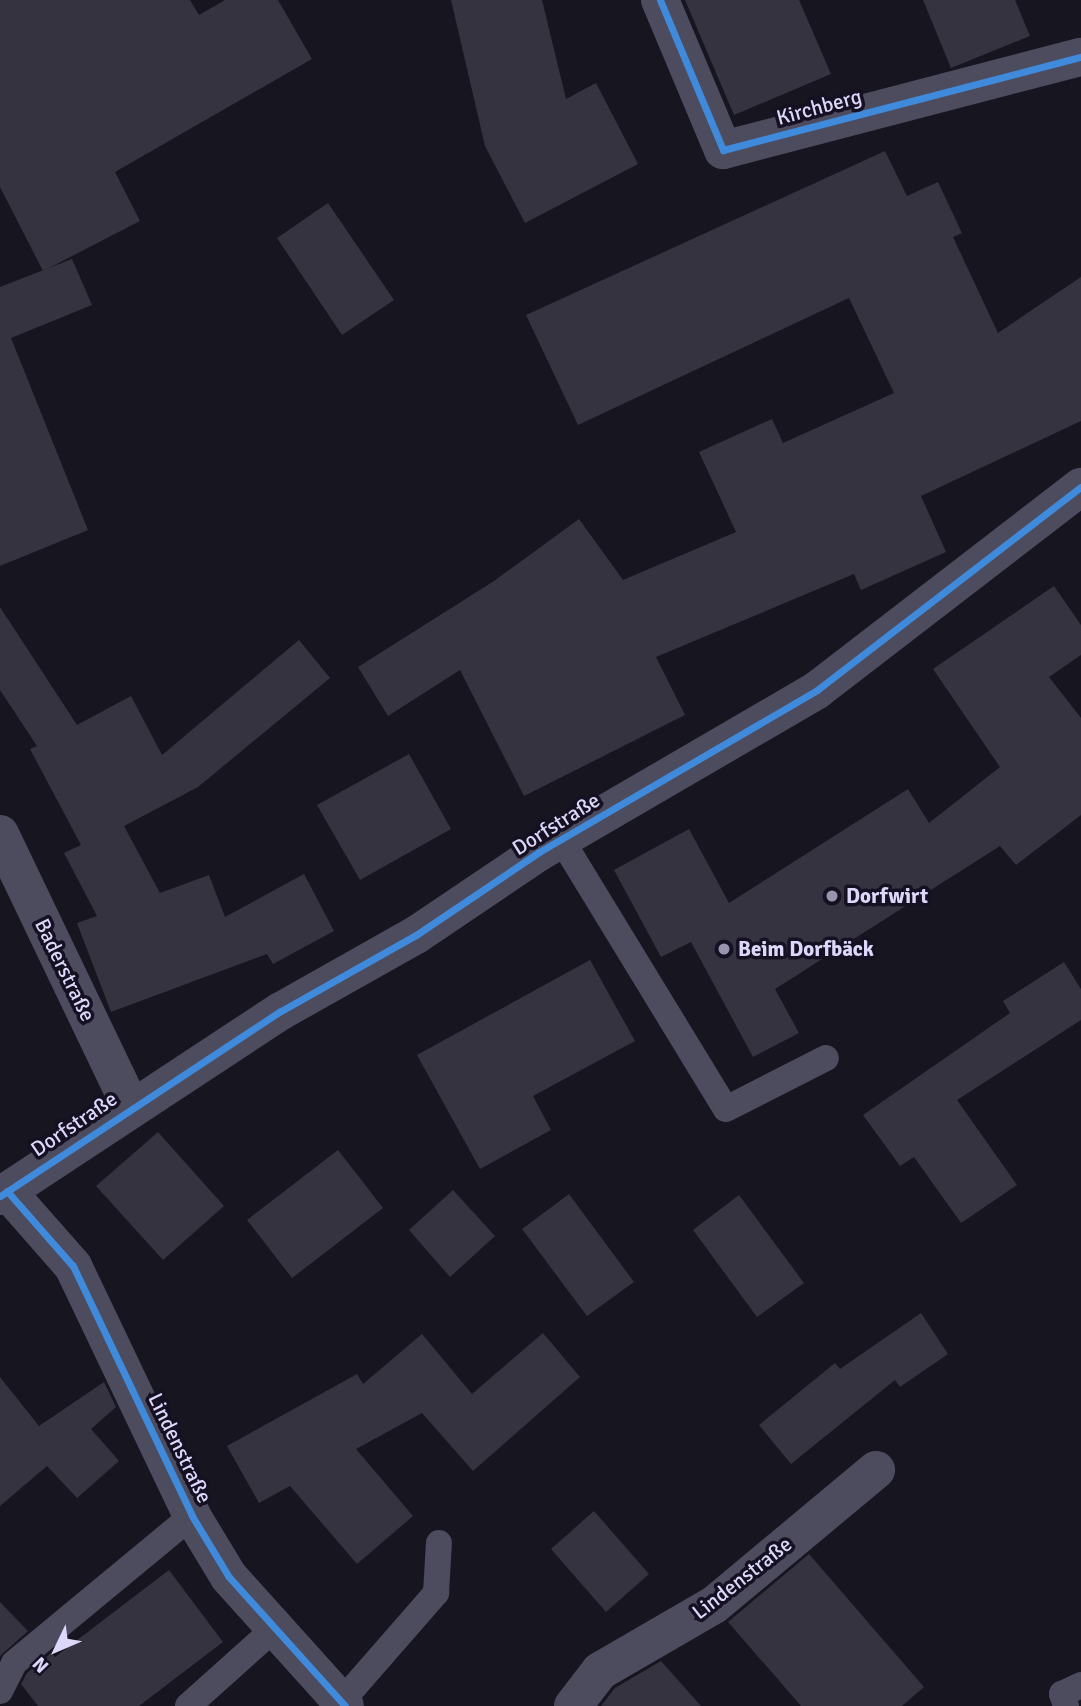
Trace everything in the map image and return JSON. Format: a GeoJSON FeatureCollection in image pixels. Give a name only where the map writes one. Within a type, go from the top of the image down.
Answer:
{"type":"FeatureCollection","features":[{"type":"Feature","properties":{"kind":"street","name":"Kirchberg"},"geometry":{"type":"LineString","coordinates":[[660,0],[723,150],[1081,57]]}},
{"type":"Feature","properties":{"kind":"street","name":"Dorfstraße"},"geometry":{"type":"LineString","coordinates":[[4,1193],[131,1107],[281,1011],[437,923],[561,839],[817,690],[1081,487]]}},
{"type":"Feature","properties":{"kind":"street","name":"Baderstraße"},"geometry":{"type":"LineString","coordinates":[[0,834],[131,1107]]}},
{"type":"Feature","properties":{"kind":"street","name":"Lindenstraße"},"geometry":{"type":"LineString","coordinates":[[4,1193],[73,1266],[192,1516],[229,1577],[343,1704]]}},
{"type":"Feature","properties":{"kind":"street","name":"Lindenstraße"},"geometry":{"type":"LineString","coordinates":[[573,1706],[600,1671],[714,1605],[876,1469]]}},
{"type":"Feature","properties":{"kind":"lane"},"geometry":{"type":"LineString","coordinates":[[561,839],[726,1108],[825,1058]]}},
{"type":"Feature","properties":{"kind":"lane"},"geometry":{"type":"LineString","coordinates":[[0,1691],[14,1663],[192,1516]]}},
{"type":"Feature","properties":{"kind":"lane"},"geometry":{"type":"LineString","coordinates":[[343,1704],[436,1592],[439,1543]]}},
{"type":"Feature","properties":{"kind":"lane"},"geometry":{"type":"LineString","coordinates":[[188,1706],[275,1628]]}},
{"type":"Feature","properties":{"kind":"lane"},"geometry":{"type":"LineString","coordinates":[[1066,1706],[1062,1694],[1081,1685]]}},
{"type":"Feature","properties":{"kind":"building"},"geometry":{"type":"Polygon","coordinates":[[[0,0],[190,0],[199,15],[225,0],[278,0],[312,59],[115,172],[140,221],[43,271],[0,187],[0,0]]]}},
{"type":"Feature","properties":{"kind":"building"},"geometry":{"type":"Polygon","coordinates":[[[451,0],[542,0],[566,99],[596,83],[638,164],[525,223],[485,146],[451,0]]]}},
{"type":"Feature","properties":{"kind":"building"},"geometry":{"type":"Polygon","coordinates":[[[685,0],[799,0],[831,74],[734,115],[685,0]]]}},
{"type":"Feature","properties":{"kind":"building"},"geometry":{"type":"Polygon","coordinates":[[[923,0],[1015,0],[1030,36],[951,68],[923,0]]]}},
{"type":"Feature","properties":{"kind":"building"},"geometry":{"type":"Polygon","coordinates":[[[885,151],[907,196],[938,182],[962,233],[953,237],[998,333],[1081,277],[1081,421],[921,496],[946,552],[861,590],[854,574],[656,657],[685,715],[524,796],[460,670],[388,716],[358,667],[494,581],[579,519],[623,580],[736,532],[699,452],[772,419],[783,443],[894,393],[849,298],[578,425],[526,315],[885,151]]]}},
{"type":"Feature","properties":{"kind":"building"},"geometry":{"type":"Polygon","coordinates":[[[328,203],[394,300],[342,335],[277,238],[328,203]]]}},
{"type":"Feature","properties":{"kind":"building"},"geometry":{"type":"Polygon","coordinates":[[[72,259],[92,305],[11,338],[88,530],[0,566],[0,287],[72,259]]]}},
{"type":"Feature","properties":{"kind":"building"},"geometry":{"type":"Polygon","coordinates":[[[1054,586],[1081,625],[1081,655],[1049,677],[1081,718],[1081,815],[1016,865],[1000,846],[775,989],[799,1033],[753,1057],[691,942],[661,957],[614,870],[689,829],[729,903],[908,789],[929,823],[1000,767],[933,669],[1054,586]]]}},
{"type":"Feature","properties":{"kind":"building"},"geometry":{"type":"Polygon","coordinates":[[[0,607],[77,725],[131,696],[162,755],[299,640],[330,678],[198,787],[124,826],[160,893],[209,875],[225,917],[304,874],[334,931],[273,964],[267,954],[111,1012],[77,923],[97,916],[64,853],[81,845],[30,749],[37,746],[0,690],[0,607]]]}},
{"type":"Feature","properties":{"kind":"building"},"geometry":{"type":"Polygon","coordinates":[[[409,754],[451,829],[360,880],[317,805],[409,754]]]}},
{"type":"Feature","properties":{"kind":"building"},"geometry":{"type":"Polygon","coordinates":[[[590,960],[635,1041],[533,1096],[551,1130],[480,1169],[417,1055],[590,960]]]}},
{"type":"Feature","properties":{"kind":"building"},"geometry":{"type":"Polygon","coordinates":[[[1064,962],[1081,989],[1081,1020],[957,1100],[1017,1185],[961,1223],[914,1157],[900,1166],[863,1115],[1010,1013],[1003,1001],[1064,962]]]}},
{"type":"Feature","properties":{"kind":"building"},"geometry":{"type":"Polygon","coordinates":[[[158,1132],[224,1206],[163,1260],[96,1186],[158,1132]]]}},
{"type":"Feature","properties":{"kind":"building"},"geometry":{"type":"Polygon","coordinates":[[[338,1150],[383,1208],[292,1278],[247,1220],[338,1150]]]}},
{"type":"Feature","properties":{"kind":"building"},"geometry":{"type":"Polygon","coordinates":[[[453,1190],[495,1236],[450,1277],[409,1230],[453,1190]]]}},
{"type":"Feature","properties":{"kind":"building"},"geometry":{"type":"Polygon","coordinates":[[[569,1194],[634,1282],[587,1316],[522,1229],[569,1194]]]}},
{"type":"Feature","properties":{"kind":"building"},"geometry":{"type":"Polygon","coordinates":[[[739,1195],[804,1283],[757,1317],[693,1230],[739,1195]]]}},
{"type":"Feature","properties":{"kind":"building"},"geometry":{"type":"Polygon","coordinates":[[[921,1313],[948,1354],[900,1387],[895,1380],[791,1464],[759,1425],[835,1363],[840,1369],[921,1313]]]}},
{"type":"Feature","properties":{"kind":"building"},"geometry":{"type":"Polygon","coordinates":[[[543,1333],[580,1377],[473,1471],[422,1413],[356,1449],[413,1516],[357,1564],[290,1486],[259,1503],[227,1446],[357,1374],[363,1384],[422,1334],[472,1394],[543,1333]]]}},
{"type":"Feature","properties":{"kind":"building"},"geometry":{"type":"Polygon","coordinates":[[[0,1377],[39,1426],[104,1382],[116,1407],[91,1429],[119,1461],[77,1498],[47,1466],[0,1506],[0,1377]]]}},
{"type":"Feature","properties":{"kind":"building"},"geometry":{"type":"Polygon","coordinates":[[[594,1511],[649,1574],[606,1612],[551,1549],[594,1511]]]}},
{"type":"Feature","properties":{"kind":"building"},"geometry":{"type":"Polygon","coordinates":[[[809,1554],[924,1687],[902,1706],[801,1706],[728,1622],[809,1554]]]}},
{"type":"Feature","properties":{"kind":"building"},"geometry":{"type":"Polygon","coordinates":[[[169,1570],[223,1642],[139,1706],[38,1706],[21,1684],[27,1673],[51,1653],[55,1657],[169,1570]]]}},
{"type":"Feature","properties":{"kind":"building"},"geometry":{"type":"Polygon","coordinates":[[[0,1602],[28,1631],[0,1656],[0,1602]]]}},
{"type":"Feature","properties":{"kind":"building"},"geometry":{"type":"Polygon","coordinates":[[[661,1661],[701,1706],[601,1706],[615,1688],[661,1661]]]}},
{"type":"Feature","properties":{"kind":"cycle path"},"geometry":{"type":"LineString","coordinates":[[660,0],[723,150],[1081,57]]}},
{"type":"Feature","properties":{"kind":"cycle path"},"geometry":{"type":"LineString","coordinates":[[0,1196],[281,1011],[416,935],[539,852],[817,690],[1081,487]]}},
{"type":"Feature","properties":{"kind":"cycle path"},"geometry":{"type":"LineString","coordinates":[[7,1191],[73,1266],[192,1516],[229,1577],[345,1706]]}},
{"type":"Feature","properties":{"kind":"place","name":"Dorfwirt"},"geometry":{"type":"Point","coordinates":[832,896]}},
{"type":"Feature","properties":{"kind":"place","name":"Beim Dorfbäck"},"geometry":{"type":"Point","coordinates":[724,949]}}]}
